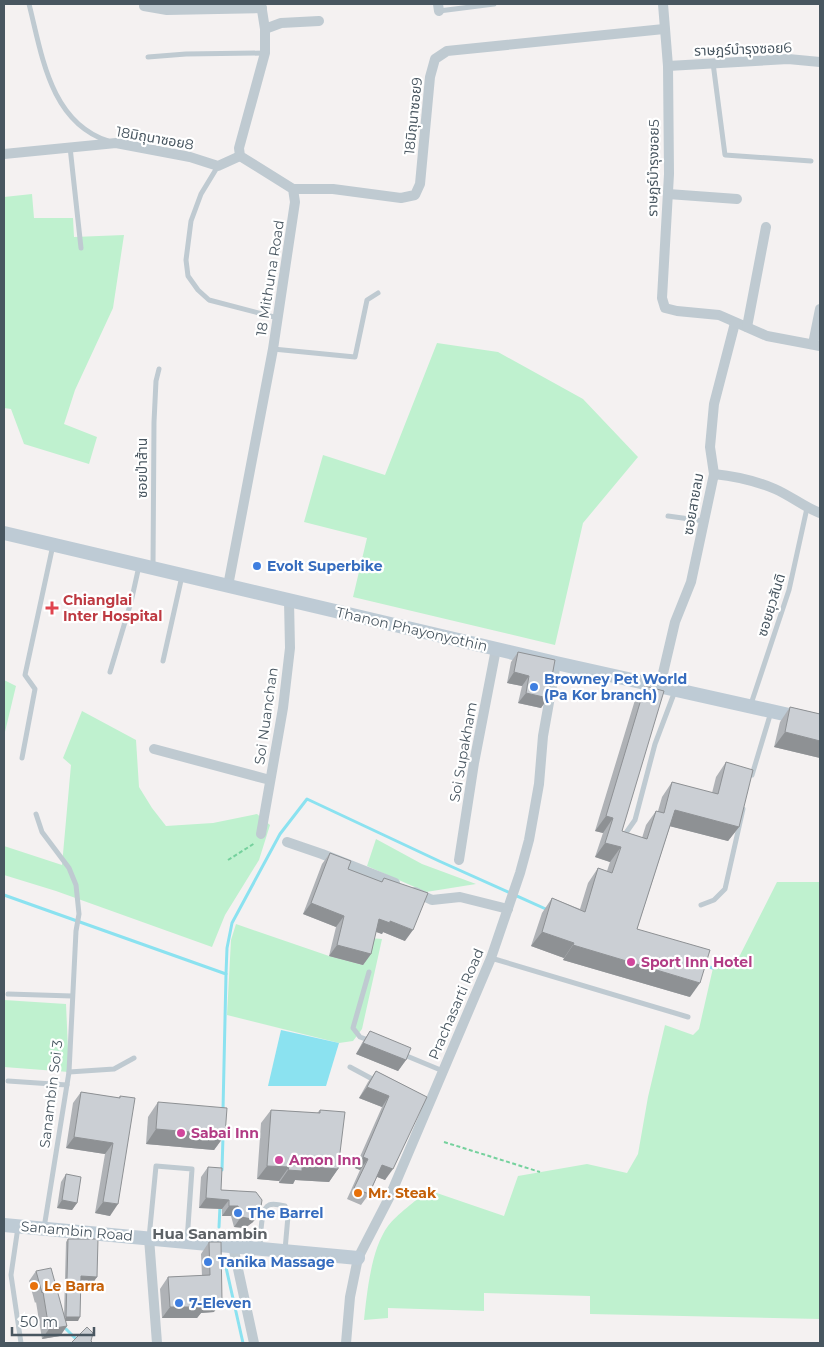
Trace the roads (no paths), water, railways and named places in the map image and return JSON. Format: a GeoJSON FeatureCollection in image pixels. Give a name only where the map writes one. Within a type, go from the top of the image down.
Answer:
{"type":"FeatureCollection","features":[{"type":"Feature","properties":{"kind":"main road","name":"Thanon Phayonyothin"},"geometry":{"type":"LineString","coordinates":[[4,533],[556,663],[820,722]]}},
{"type":"Feature","properties":{"kind":"main road","name":"Sanambin Road"},"geometry":{"type":"LineString","coordinates":[[11,1226],[358,1258]]}},
{"type":"Feature","properties":{"kind":"street","name":"ราษฎร์บำรุงซอย5"},"geometry":{"type":"LineString","coordinates":[[663,4],[668,66],[668,194],[662,298],[665,308],[719,315],[735,323]]}},
{"type":"Feature","properties":{"kind":"street"},"geometry":{"type":"LineString","coordinates":[[144,6],[167,10],[261,6],[265,29],[265,53],[239,148],[240,156]]}},
{"type":"Feature","properties":{"kind":"street"},"geometry":{"type":"LineString","coordinates":[[265,29],[282,23],[319,21]]}},
{"type":"Feature","properties":{"kind":"street","name":"18มิถุนาซอย9"},"geometry":{"type":"LineString","coordinates":[[292,189],[333,189],[401,198],[415,195],[420,184],[430,77],[435,59],[448,51],[664,29]]}},
{"type":"Feature","properties":{"kind":"street","name":"ราษฎร์บำรุงซอย6"},"geometry":{"type":"LineString","coordinates":[[668,66],[788,59],[820,62]]}},
{"type":"Feature","properties":{"kind":"street","name":"18มิถุนาซอย8"},"geometry":{"type":"LineString","coordinates":[[4,154],[116,143],[190,157],[218,166]]}},
{"type":"Feature","properties":{"kind":"street"},"geometry":{"type":"LineString","coordinates":[[240,156],[292,189]]}},
{"type":"Feature","properties":{"kind":"street"},"geometry":{"type":"LineString","coordinates":[[218,166],[240,156]]}},
{"type":"Feature","properties":{"kind":"street","name":"18 Mithuna Road"},"geometry":{"type":"LineString","coordinates":[[228,586],[278,318],[296,202],[292,189]]}},
{"type":"Feature","properties":{"kind":"street"},"geometry":{"type":"LineString","coordinates":[[668,194],[737,199]]}},
{"type":"Feature","properties":{"kind":"street"},"geometry":{"type":"LineString","coordinates":[[747,327],[766,227]]}},
{"type":"Feature","properties":{"kind":"street"},"geometry":{"type":"LineString","coordinates":[[735,323],[767,336],[817,345],[820,309]]}},
{"type":"Feature","properties":{"kind":"street","name":"ซอยสายลม"},"geometry":{"type":"LineString","coordinates":[[660,686],[675,622],[691,582],[714,474],[710,447],[714,404],[735,323]]}},
{"type":"Feature","properties":{"kind":"street"},"geometry":{"type":"LineString","coordinates":[[714,474],[732,475],[775,490],[820,513]]}},
{"type":"Feature","properties":{"kind":"street","name":"Soi Nuanchan"},"geometry":{"type":"LineString","coordinates":[[261,834],[283,708],[289,656],[289,601]]}},
{"type":"Feature","properties":{"kind":"street","name":"Soi Supakham"},"geometry":{"type":"LineString","coordinates":[[459,860],[474,764],[496,649]]}},
{"type":"Feature","properties":{"kind":"street","name":"Prachasarti Road"},"geometry":{"type":"LineString","coordinates":[[346,1343],[350,1297],[358,1258],[390,1196],[424,1107],[443,1071],[491,958],[511,899],[529,840],[539,784],[544,726],[556,663]]}},
{"type":"Feature","properties":{"kind":"street"},"geometry":{"type":"LineString","coordinates":[[154,749],[270,780]]}},
{"type":"Feature","properties":{"kind":"street"},"geometry":{"type":"LineString","coordinates":[[287,842],[375,874],[432,900],[460,897],[511,899]]}},
{"type":"Feature","properties":{"kind":"street"},"geometry":{"type":"LineString","coordinates":[[149,1238],[157,1343]]}},
{"type":"Feature","properties":{"kind":"street"},"geometry":{"type":"LineString","coordinates":[[233,1246],[254,1343]]}},
{"type":"Feature","properties":{"kind":"lane"},"geometry":{"type":"LineString","coordinates":[[29,4],[41,53],[56,96],[76,123],[94,136],[116,143]]}},
{"type":"Feature","properties":{"kind":"lane"},"geometry":{"type":"LineString","coordinates":[[438,7],[494,4]]}},
{"type":"Feature","properties":{"kind":"lane"},"geometry":{"type":"LineString","coordinates":[[148,57],[186,54],[265,53]]}},
{"type":"Feature","properties":{"kind":"lane"},"geometry":{"type":"LineString","coordinates":[[713,63],[725,156],[811,161]]}},
{"type":"Feature","properties":{"kind":"lane"},"geometry":{"type":"LineString","coordinates":[[70,148],[81,248]]}},
{"type":"Feature","properties":{"kind":"lane"},"geometry":{"type":"LineString","coordinates":[[218,166],[201,194],[191,221],[186,260],[188,276],[198,290],[210,300],[278,318]]}},
{"type":"Feature","properties":{"kind":"lane"},"geometry":{"type":"LineString","coordinates":[[273,349],[355,357],[367,300],[378,293]]}},
{"type":"Feature","properties":{"kind":"lane","name":"ซอยป่าส้าน"},"geometry":{"type":"LineString","coordinates":[[110,672],[131,602],[146,567],[156,381],[160,369]]}},
{"type":"Feature","properties":{"kind":"lane","name":"ซอยยุวสันติ"},"geometry":{"type":"LineString","coordinates":[[750,707],[789,590],[807,508]]}},
{"type":"Feature","properties":{"kind":"lane"},"geometry":{"type":"LineString","coordinates":[[668,516],[704,521]]}},
{"type":"Feature","properties":{"kind":"lane"},"geometry":{"type":"LineString","coordinates":[[22,758],[35,689],[25,675],[53,544]]}},
{"type":"Feature","properties":{"kind":"lane"},"geometry":{"type":"LineString","coordinates":[[163,661],[182,575]]}},
{"type":"Feature","properties":{"kind":"lane"},"geometry":{"type":"LineString","coordinates":[[622,840],[635,820],[655,744],[676,690]]}},
{"type":"Feature","properties":{"kind":"lane"},"geometry":{"type":"LineString","coordinates":[[749,783],[771,712]]}},
{"type":"Feature","properties":{"kind":"lane"},"geometry":{"type":"LineString","coordinates":[[701,906],[714,900],[725,889],[744,801]]}},
{"type":"Feature","properties":{"kind":"lane","name":"Sanambin Soi 3"},"geometry":{"type":"LineString","coordinates":[[36,814],[42,832],[69,868],[76,885],[79,917],[76,929],[69,1072],[44,1229]]}},
{"type":"Feature","properties":{"kind":"lane"},"geometry":{"type":"LineString","coordinates":[[491,958],[688,1018]]}},
{"type":"Feature","properties":{"kind":"lane"},"geometry":{"type":"LineString","coordinates":[[369,972],[353,1028],[360,1037],[379,1044]]}},
{"type":"Feature","properties":{"kind":"lane"},"geometry":{"type":"LineString","coordinates":[[8,994],[72,996]]}},
{"type":"Feature","properties":{"kind":"lane"},"geometry":{"type":"LineString","coordinates":[[397,1052],[443,1071]]}},
{"type":"Feature","properties":{"kind":"lane"},"geometry":{"type":"LineString","coordinates":[[69,1072],[114,1069],[134,1058]]}},
{"type":"Feature","properties":{"kind":"lane"},"geometry":{"type":"LineString","coordinates":[[350,1067],[381,1083]]}},
{"type":"Feature","properties":{"kind":"lane"},"geometry":{"type":"LineString","coordinates":[[8,1081],[67,1085]]}},
{"type":"Feature","properties":{"kind":"lane"},"geometry":{"type":"LineString","coordinates":[[149,1238],[156,1166],[192,1169],[187,1241]]}},
{"type":"Feature","properties":{"kind":"lane"},"geometry":{"type":"LineString","coordinates":[[260,1248],[263,1211],[270,1204],[285,1206],[287,1211],[285,1251]]}},
{"type":"Feature","properties":{"kind":"lane"},"geometry":{"type":"LineString","coordinates":[[11,1226],[11,1275],[21,1343]]}},
{"type":"Feature","properties":{"kind":"water"},"geometry":{"type":"Polygon","coordinates":[[[281,1030],[339,1043],[326,1086],[268,1086],[281,1030]]]}},
{"type":"Feature","properties":{"kind":"waterway"},"geometry":{"type":"LineString","coordinates":[[226,974],[227,948],[232,923],[280,834],[307,799],[548,910]]}},
{"type":"Feature","properties":{"kind":"waterway"},"geometry":{"type":"LineString","coordinates":[[4,895],[226,974],[223,1110]]}},
{"type":"Feature","properties":{"kind":"waterway"},"geometry":{"type":"LineString","coordinates":[[702,965],[713,968]]}},
{"type":"Feature","properties":{"kind":"waterway"},"geometry":{"type":"LineString","coordinates":[[222,1170],[223,1136]]}},
{"type":"Feature","properties":{"kind":"waterway"},"geometry":{"type":"LineString","coordinates":[[219,1227],[220,1206]]}},
{"type":"Feature","properties":{"kind":"waterway"},"geometry":{"type":"LineString","coordinates":[[219,1255],[225,1263],[243,1343]]}},
{"type":"Feature","properties":{"kind":"waterway"},"geometry":{"type":"LineString","coordinates":[[66,1329],[80,1343]]}},
{"type":"Feature","properties":{"kind":"place","name":"Evolt Superbike"},"geometry":{"type":"Point","coordinates":[257,566]}},
{"type":"Feature","properties":{"kind":"place","name":"Chianglai Inter Hospital"},"geometry":{"type":"Point","coordinates":[52,608]}},
{"type":"Feature","properties":{"kind":"place","name":"Browney Pet World (Pa Kor branch)"},"geometry":{"type":"Point","coordinates":[534,687]}},
{"type":"Feature","properties":{"kind":"place","name":"Sport Inn Hotel"},"geometry":{"type":"Point","coordinates":[631,962]}},
{"type":"Feature","properties":{"kind":"place","name":"Sabai Inn"},"geometry":{"type":"Point","coordinates":[181,1133]}},
{"type":"Feature","properties":{"kind":"place","name":"Amon Inn"},"geometry":{"type":"Point","coordinates":[279,1160]}},
{"type":"Feature","properties":{"kind":"place","name":"Mr. Steak"},"geometry":{"type":"Point","coordinates":[358,1193]}},
{"type":"Feature","properties":{"kind":"place","name":"The Barrel"},"geometry":{"type":"Point","coordinates":[238,1213]}},
{"type":"Feature","properties":{"kind":"place","name":"Tanika Massage"},"geometry":{"type":"Point","coordinates":[208,1262]}},
{"type":"Feature","properties":{"kind":"place","name":"Le Barra"},"geometry":{"type":"Point","coordinates":[34,1286]}},
{"type":"Feature","properties":{"kind":"place","name":"7-Eleven"},"geometry":{"type":"Point","coordinates":[179,1303]}},
{"type":"Feature","properties":{"kind":"district","name":"Hua Sanambin"},"geometry":{"type":"Point","coordinates":[210,1234]}}]}
